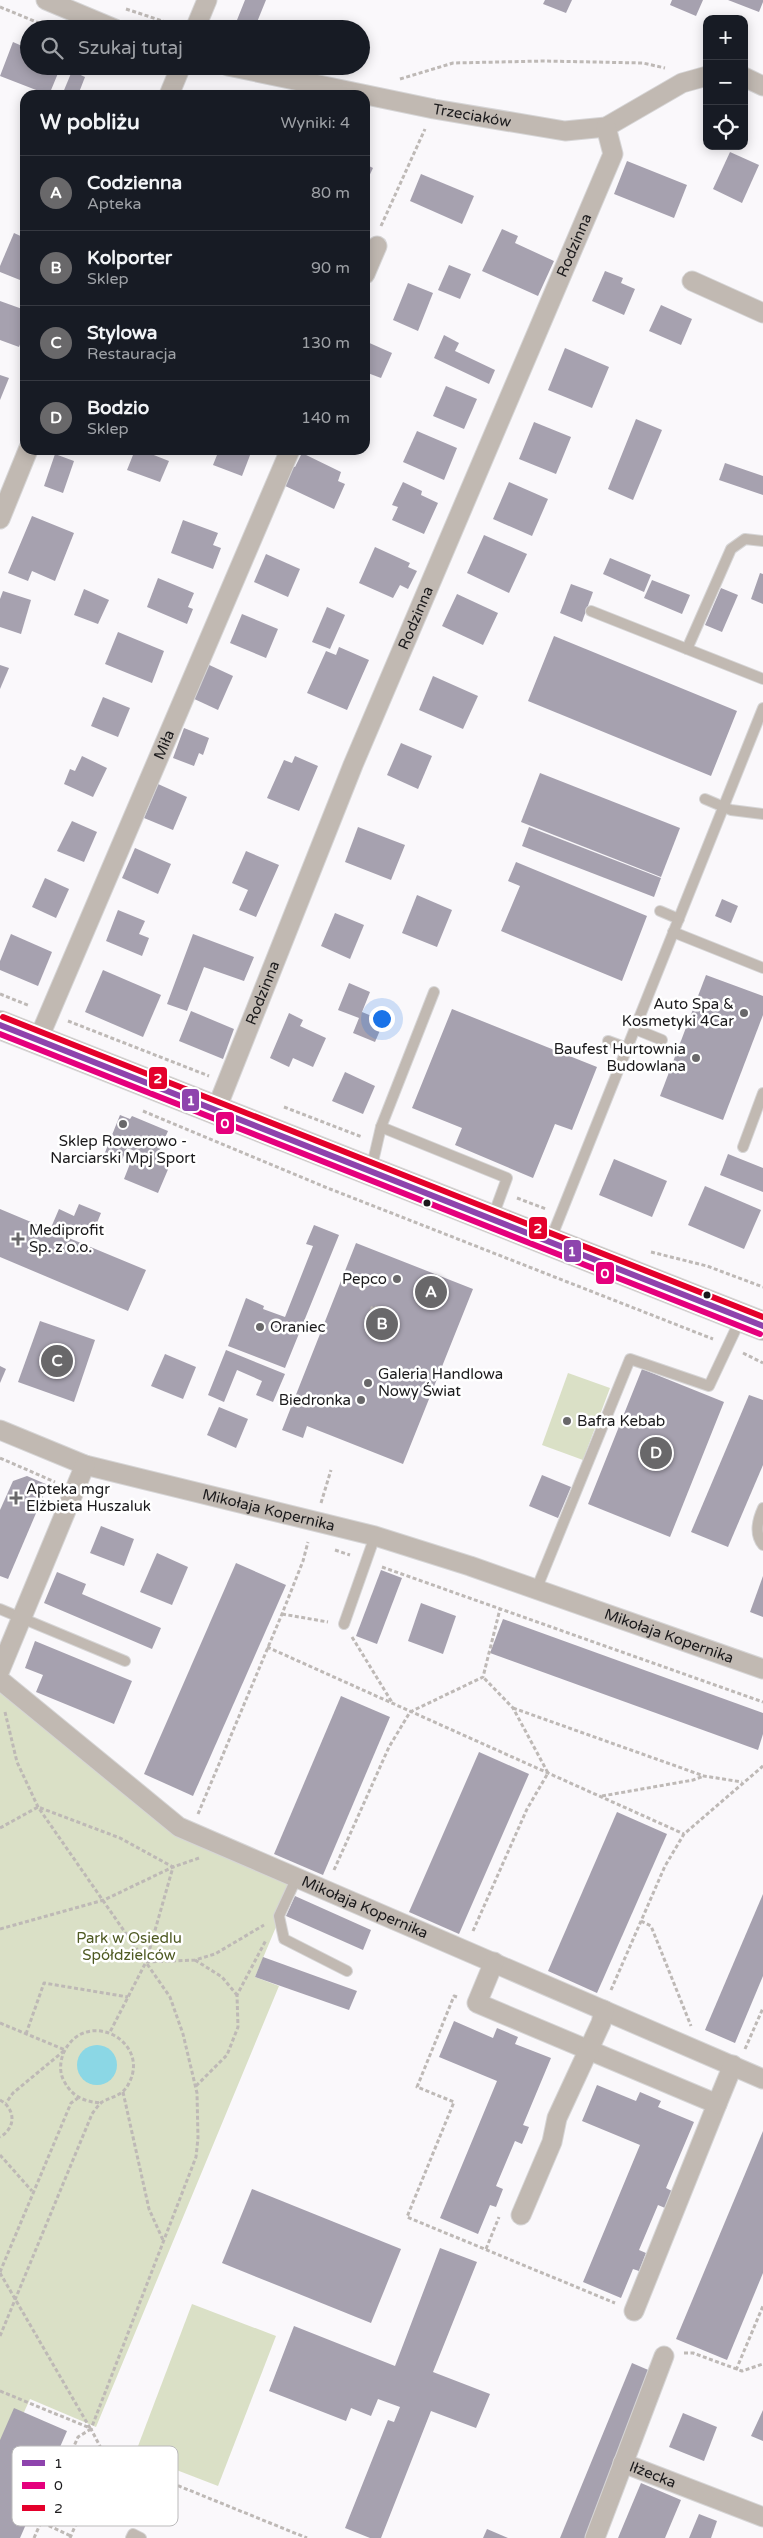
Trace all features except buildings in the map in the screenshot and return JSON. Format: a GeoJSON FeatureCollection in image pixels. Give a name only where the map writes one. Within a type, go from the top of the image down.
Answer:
{"type":"FeatureCollection","features":[{"type":"Feature","properties":{"kind":"main road"},"geometry":{"type":"LineString","coordinates":[[0,1025],[752,1322]]}},
{"type":"Feature","properties":{"kind":"street"},"geometry":{"type":"LineString","coordinates":[[46,0],[94,20]]}},
{"type":"Feature","properties":{"kind":"street"},"geometry":{"type":"LineString","coordinates":[[192,20],[207,0]]}},
{"type":"Feature","properties":{"kind":"street"},"geometry":{"type":"LineString","coordinates":[[171,90],[177,75]]}},
{"type":"Feature","properties":{"kind":"street","name":"Trzeciaków"},"geometry":{"type":"LineString","coordinates":[[272,75],[346,90]]}},
{"type":"Feature","properties":{"kind":"street","name":"Trzeciaków"},"geometry":{"type":"LineString","coordinates":[[370,95],[564,131],[606,126],[682,83],[703,77]]}},
{"type":"Feature","properties":{"kind":"street"},"geometry":{"type":"LineString","coordinates":[[748,78],[763,86]]}},
{"type":"Feature","properties":{"kind":"street","name":"Rodzinna"},"geometry":{"type":"LineString","coordinates":[[216,1110],[353,765],[613,154],[606,126]]}},
{"type":"Feature","properties":{"kind":"street"},"geometry":{"type":"LineString","coordinates":[[370,262],[377,246]]}},
{"type":"Feature","properties":{"kind":"street"},"geometry":{"type":"LineString","coordinates":[[692,281],[763,313]]}},
{"type":"Feature","properties":{"kind":"street"},"geometry":{"type":"LineString","coordinates":[[0,519],[26,455]]}},
{"type":"Feature","properties":{"kind":"street","name":"Miła"},"geometry":{"type":"LineString","coordinates":[[38,1040],[288,455]]}},
{"type":"Feature","properties":{"kind":"street","name":"Mikołaja Kopernika"},"geometry":{"type":"LineString","coordinates":[[0,1430],[85,1464],[375,1536],[470,1566],[763,1669]]}},
{"type":"Feature","properties":{"kind":"street"},"geometry":{"type":"LineString","coordinates":[[0,1670],[85,1464]]}},
{"type":"Feature","properties":{"kind":"street","name":"Mikołaja Kopernika"},"geometry":{"type":"LineString","coordinates":[[0,1680],[179,1826],[763,2079]]}},
{"type":"Feature","properties":{"kind":"street"},"geometry":{"type":"LineString","coordinates":[[494,1962],[477,2003],[718,2104]]}},
{"type":"Feature","properties":{"kind":"street"},"geometry":{"type":"LineString","coordinates":[[521,2216],[552,2142],[557,2118],[589,2051],[604,2010]]}},
{"type":"Feature","properties":{"kind":"street"},"geometry":{"type":"LineString","coordinates":[[634,2311],[733,2065]]}},
{"type":"Feature","properties":{"kind":"street","name":"Iłżecka"},"geometry":{"type":"LineString","coordinates":[[664,2356],[623,2463],[763,2517]]}},
{"type":"Feature","properties":{"kind":"street"},"geometry":{"type":"LineString","coordinates":[[595,2538],[623,2463]]}},
{"type":"Feature","properties":{"kind":"lane"},"geometry":{"type":"LineString","coordinates":[[687,649],[731,548],[745,539],[763,541]]}},
{"type":"Feature","properties":{"kind":"lane"},"geometry":{"type":"LineString","coordinates":[[591,611],[763,679]]}},
{"type":"Feature","properties":{"kind":"lane"},"geometry":{"type":"LineString","coordinates":[[550,1242],[763,708]]}},
{"type":"Feature","properties":{"kind":"lane"},"geometry":{"type":"LineString","coordinates":[[705,799],[724,807],[763,814]]}},
{"type":"Feature","properties":{"kind":"lane"},"geometry":{"type":"LineString","coordinates":[[660,911],[679,918]]}},
{"type":"Feature","properties":{"kind":"lane"},"geometry":{"type":"LineString","coordinates":[[673,932],[763,968]]}},
{"type":"Feature","properties":{"kind":"lane"},"geometry":{"type":"LineString","coordinates":[[370,1171],[381,1127],[434,992]]}},
{"type":"Feature","properties":{"kind":"lane"},"geometry":{"type":"LineString","coordinates":[[635,1029],[662,1040]]}},
{"type":"Feature","properties":{"kind":"lane"},"geometry":{"type":"LineString","coordinates":[[608,1041],[627,1048]]}},
{"type":"Feature","properties":{"kind":"lane"},"geometry":{"type":"LineString","coordinates":[[743,1147],[763,1093]]}},
{"type":"Feature","properties":{"kind":"lane"},"geometry":{"type":"LineString","coordinates":[[381,1127],[507,1178],[492,1219]]}},
{"type":"Feature","properties":{"kind":"lane"},"geometry":{"type":"LineString","coordinates":[[536,1590],[630,1359],[709,1386],[728,1345],[752,1322]]}},
{"type":"Feature","properties":{"kind":"lane"},"geometry":{"type":"LineString","coordinates":[[763,1508],[757,1522],[759,1540],[763,1545]]}},
{"type":"Feature","properties":{"kind":"lane"},"geometry":{"type":"LineString","coordinates":[[344,1624],[375,1536]]}},
{"type":"Feature","properties":{"kind":"lane"},"geometry":{"type":"LineString","coordinates":[[0,1609],[125,1661]]}},
{"type":"Feature","properties":{"kind":"lane"},"geometry":{"type":"LineString","coordinates":[[296,1877],[278,1916],[284,1939],[347,1970]]}},
{"type":"Feature","properties":{"kind":"lane"},"geometry":{"type":"LineString","coordinates":[[131,2538],[132,2534],[141,2538]]}},
{"type":"Feature","properties":{"kind":"path"},"geometry":{"type":"LineString","coordinates":[[0,7],[32,20]]}},
{"type":"Feature","properties":{"kind":"path"},"geometry":{"type":"LineString","coordinates":[[121,7],[157,20]]}},
{"type":"Feature","properties":{"kind":"path"},"geometry":{"type":"LineString","coordinates":[[396,80],[453,63],[544,61],[643,63],[672,70],[682,83]]}},
{"type":"Feature","properties":{"kind":"path"},"geometry":{"type":"LineString","coordinates":[[377,246],[378,232],[434,108]]}},
{"type":"Feature","properties":{"kind":"path"},"geometry":{"type":"LineString","coordinates":[[136,1108],[325,1187],[728,1345],[763,1363]]}},
{"type":"Feature","properties":{"kind":"path"},"geometry":{"type":"LineString","coordinates":[[368,1316],[373,1306],[386,1312]]}},
{"type":"Feature","properties":{"kind":"path"},"geometry":{"type":"LineString","coordinates":[[192,1831],[303,1562],[308,1540]]}},
{"type":"Feature","properties":{"kind":"path"},"geometry":{"type":"LineString","coordinates":[[326,1889],[388,1747],[410,1712],[482,1677],[500,1609]]}},
{"type":"Feature","properties":{"kind":"path"},"geometry":{"type":"LineString","coordinates":[[282,1614],[344,1624],[394,1705]]}},
{"type":"Feature","properties":{"kind":"path"},"geometry":{"type":"LineString","coordinates":[[267,1647],[684,1834]]}},
{"type":"Feature","properties":{"kind":"path"},"geometry":{"type":"LineString","coordinates":[[482,1677],[513,1708],[548,1773]]}},
{"type":"Feature","properties":{"kind":"path"},"geometry":{"type":"LineString","coordinates":[[4,1705],[17,1762],[38,1807],[170,1997],[183,2034],[196,2086],[198,2124],[196,2157],[90,2429],[78,2437],[74,2446]]}},
{"type":"Feature","properties":{"kind":"path"},"geometry":{"type":"LineString","coordinates":[[513,1708],[704,1776],[743,1782]]}},
{"type":"Feature","properties":{"kind":"path"},"geometry":{"type":"LineString","coordinates":[[604,2010],[665,1866],[684,1834],[763,1766]]}},
{"type":"Feature","properties":{"kind":"path"},"geometry":{"type":"LineString","coordinates":[[465,1950],[527,1809],[548,1773]]}},
{"type":"Feature","properties":{"kind":"path"},"geometry":{"type":"LineString","coordinates":[[601,1796],[693,1780],[704,1776]]}},
{"type":"Feature","properties":{"kind":"path"},"geometry":{"type":"LineString","coordinates":[[0,1828],[38,1807],[120,1838],[173,1867]]}},
{"type":"Feature","properties":{"kind":"path"},"geometry":{"type":"LineString","coordinates":[[0,1929],[104,1900],[173,1867],[231,1848]]}},
{"type":"Feature","properties":{"kind":"path"},"geometry":{"type":"LineString","coordinates":[[110,2032],[146,1962],[173,1867]]}},
{"type":"Feature","properties":{"kind":"path"},"geometry":{"type":"LineString","coordinates":[[146,1962],[176,1959],[195,1960],[215,1954],[278,1916]]}},
{"type":"Feature","properties":{"kind":"path"},"geometry":{"type":"LineString","coordinates":[[196,2086],[227,2055],[238,2027],[237,1995],[278,1916]]}},
{"type":"Feature","properties":{"kind":"path"},"geometry":{"type":"LineString","coordinates":[[641,1921],[651,1926],[691,2022],[693,2049]]}},
{"type":"Feature","properties":{"kind":"path"},"geometry":{"type":"LineString","coordinates":[[195,1960],[222,1977],[237,1995]]}},
{"type":"Feature","properties":{"kind":"path"},"geometry":{"type":"LineString","coordinates":[[26,2034],[44,1983],[128,1997]]}},
{"type":"Feature","properties":{"kind":"path"},"geometry":{"type":"LineString","coordinates":[[477,2003],[454,1996],[417,2087],[454,2102],[407,2217],[634,2311]]}},
{"type":"Feature","properties":{"kind":"path"},"geometry":{"type":"LineString","coordinates":[[733,2065],[745,2049],[763,2008]]}},
{"type":"Feature","properties":{"kind":"path"},"geometry":{"type":"LineString","coordinates":[[0,2023],[65,2050]]}},
{"type":"Feature","properties":{"kind":"path"},"geometry":{"type":"LineString","coordinates":[[6,2103],[13,2093],[65,2050],[76,2037],[86,2031],[110,2032],[120,2039],[128,2048],[132,2059],[132,2077],[123,2092],[113,2099],[102,2103],[78,2098],[69,2090],[63,2080],[60,2068],[65,2050]]}},
{"type":"Feature","properties":{"kind":"path"},"geometry":{"type":"LineString","coordinates":[[123,2092],[149,2210],[163,2240]]}},
{"type":"Feature","properties":{"kind":"path"},"geometry":{"type":"LineString","coordinates":[[78,2098],[71,2103],[32,2191],[0,2272],[99,2446]]}},
{"type":"Feature","properties":{"kind":"path"},"geometry":{"type":"LineString","coordinates":[[0,2100],[6,2103],[13,2117],[12,2125],[8,2132],[0,2137]]}},
{"type":"Feature","properties":{"kind":"path"},"geometry":{"type":"LineString","coordinates":[[0,2336],[92,2114],[102,2103]]}},
{"type":"Feature","properties":{"kind":"path"},"geometry":{"type":"LineString","coordinates":[[0,2155],[32,2191]]}},
{"type":"Feature","properties":{"kind":"path"},"geometry":{"type":"LineString","coordinates":[[486,2249],[500,2216]]}},
{"type":"Feature","properties":{"kind":"path"},"geometry":{"type":"LineString","coordinates":[[736,2370],[763,2306]]}},
{"type":"Feature","properties":{"kind":"path"},"geometry":{"type":"LineString","coordinates":[[664,2356],[693,2353],[742,2371],[763,2364]]}},
{"type":"Feature","properties":{"kind":"path"},"geometry":{"type":"LineString","coordinates":[[0,2390],[90,2429]]}},
{"type":"Feature","properties":{"kind":"path"},"geometry":{"type":"LineString","coordinates":[[178,2486],[307,2538]]}},
{"type":"Feature","properties":{"kind":"path"},"geometry":{"type":"LineString","coordinates":[[34,2538],[39,2526]]}},
{"type":"Feature","properties":{"kind":"path"},"geometry":{"type":"LineString","coordinates":[[49,2526],[70,2537]]}},
{"type":"Feature","properties":{"kind":"green space"},"geometry":{"type":"Polygon","coordinates":[[[568,1373],[610,1388],[583,1460],[542,1445],[568,1373]]]}},
{"type":"Feature","properties":{"kind":"green space","name":"Park w Osiedlu Spółdzielców"},"geometry":{"type":"Polygon","coordinates":[[[0,1680],[179,1826],[297,1877],[255,1977],[279,1986],[96,2427],[30,2399],[0,2465],[0,1680]]]}},
{"type":"Feature","properties":{"kind":"green space"},"geometry":{"type":"Polygon","coordinates":[[[192,2304],[276,2336],[218,2486],[178,2471],[178,2446],[138,2446],[192,2304]]]}},
{"type":"Feature","properties":{"kind":"water"},"geometry":{"type":"Polygon","coordinates":[[[101,2045],[108,2048],[114,2054],[117,2065],[116,2073],[108,2082],[101,2085],[93,2085],[86,2082],[78,2073],[77,2061],[80,2054],[89,2046],[101,2045]]]}},
{"type":"Feature","properties":{"kind":"transit line","name":"2"},"geometry":{"type":"LineString","coordinates":[[3,1017],[763,1317]]}},
{"type":"Feature","properties":{"kind":"transit line","name":"1"},"geometry":{"type":"LineString","coordinates":[[0,1025],[763,1326]]}},
{"type":"Feature","properties":{"kind":"transit line","name":"0"},"geometry":{"type":"LineString","coordinates":[[0,1034],[760,1334]]}},
{"type":"Feature","properties":{"kind":"place","name":"Auto Spa & Kosmetyki 4Car"},"geometry":{"type":"Point","coordinates":[744,1013]}},
{"type":"Feature","properties":{"kind":"place","name":"Baufest Hurtownia Budowlana"},"geometry":{"type":"Point","coordinates":[696,1058]}},
{"type":"Feature","properties":{"kind":"place","name":"Sklep Rowerowo - Narciarski Mpj Sport"},"geometry":{"type":"Point","coordinates":[123,1124]}},
{"type":"Feature","properties":{"kind":"place","name":"Mediprofit Sp. z o.o."},"geometry":{"type":"Point","coordinates":[18,1239]}},
{"type":"Feature","properties":{"kind":"place","name":"Pepco"},"geometry":{"type":"Point","coordinates":[397,1279]}},
{"type":"Feature","properties":{"kind":"place","name":"Codzienna"},"geometry":{"type":"Point","coordinates":[431,1292]}},
{"type":"Feature","properties":{"kind":"place","name":"Kolporter"},"geometry":{"type":"Point","coordinates":[382,1324]}},
{"type":"Feature","properties":{"kind":"place","name":"Oraniec"},"geometry":{"type":"Point","coordinates":[260,1327]}},
{"type":"Feature","properties":{"kind":"place","name":"Stylowa"},"geometry":{"type":"Point","coordinates":[57,1361]}},
{"type":"Feature","properties":{"kind":"place","name":"Galeria Handlowa Nowy Świat"},"geometry":{"type":"Point","coordinates":[368,1383]}},
{"type":"Feature","properties":{"kind":"place","name":"Biedronka"},"geometry":{"type":"Point","coordinates":[361,1400]}},
{"type":"Feature","properties":{"kind":"place","name":"Bafra Kebab"},"geometry":{"type":"Point","coordinates":[567,1421]}},
{"type":"Feature","properties":{"kind":"place","name":"Bodzio"},"geometry":{"type":"Point","coordinates":[656,1453]}},
{"type":"Feature","properties":{"kind":"place","name":"Apteka mgr Elżbieta Huszaluk"},"geometry":{"type":"Point","coordinates":[16,1498]}}]}
